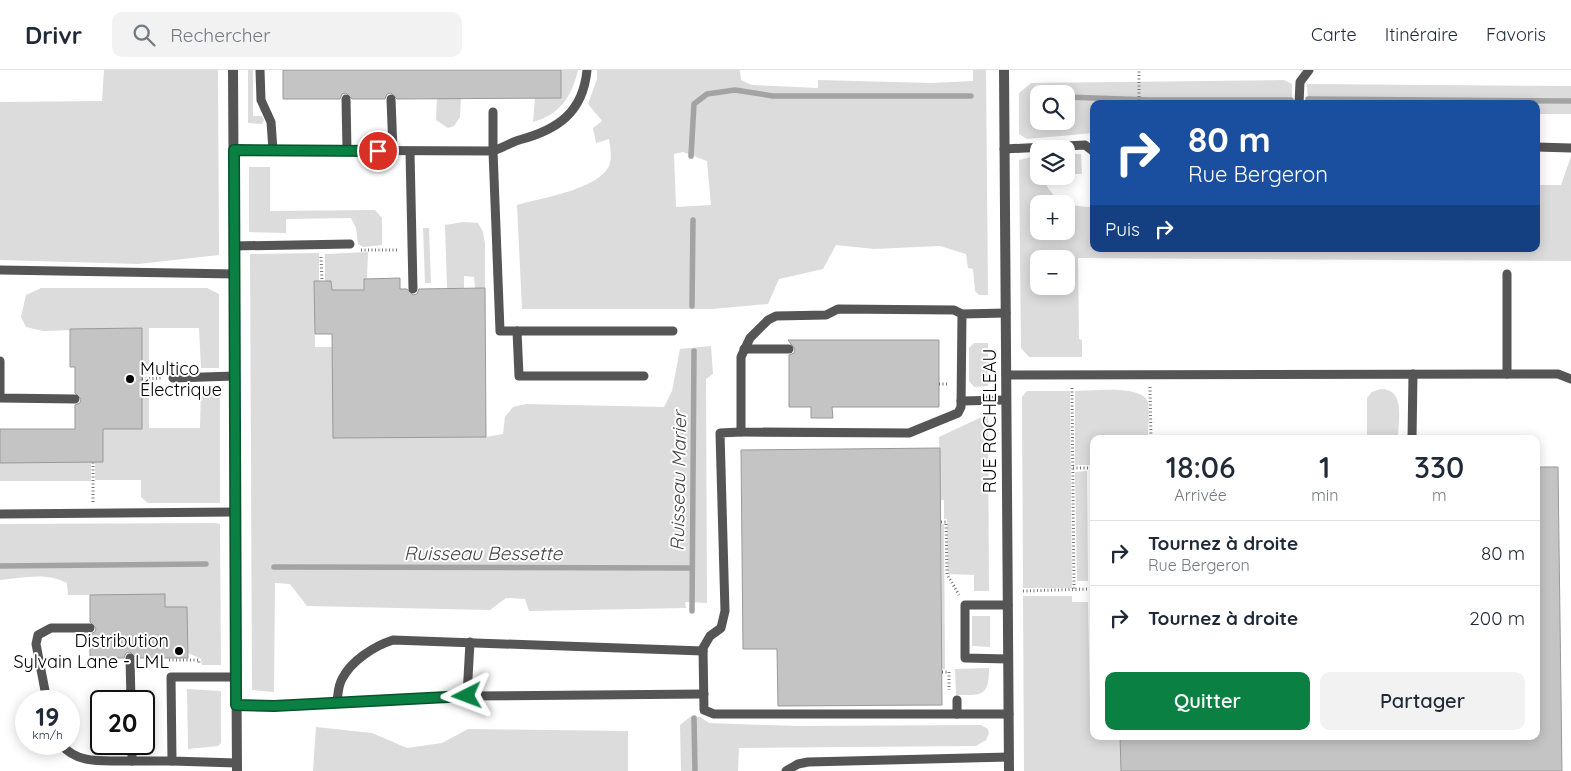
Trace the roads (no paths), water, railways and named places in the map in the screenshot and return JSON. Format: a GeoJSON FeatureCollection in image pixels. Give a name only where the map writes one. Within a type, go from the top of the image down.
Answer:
{"type":"FeatureCollection","features":[{"type":"Feature","properties":{"kind":"street"},"geometry":{"type":"LineString","coordinates":[[233,70],[237,767]]}},
{"type":"Feature","properties":{"kind":"street","name":"RUE ROCHELEAU"},"geometry":{"type":"LineString","coordinates":[[1004,70],[1009,771]]}},
{"type":"Feature","properties":{"kind":"lane"},"geometry":{"type":"LineString","coordinates":[[260,70],[261,100],[271,122],[274,150]]}},
{"type":"Feature","properties":{"kind":"lane"},"geometry":{"type":"LineString","coordinates":[[234,150],[493,151],[547,132],[558,125],[567,116],[581,95],[586,70]]}},
{"type":"Feature","properties":{"kind":"lane"},"geometry":{"type":"LineString","coordinates":[[1299,100],[1300,82],[1309,70]]}},
{"type":"Feature","properties":{"kind":"lane"},"geometry":{"type":"LineString","coordinates":[[346,99],[347,151]]}},
{"type":"Feature","properties":{"kind":"lane"},"geometry":{"type":"LineString","coordinates":[[391,99],[393,152]]}},
{"type":"Feature","properties":{"kind":"lane"},"geometry":{"type":"LineString","coordinates":[[493,112],[500,331],[673,331]]}},
{"type":"Feature","properties":{"kind":"lane"},"geometry":{"type":"LineString","coordinates":[[1004,149],[1085,145],[1090,149]]}},
{"type":"Feature","properties":{"kind":"lane"},"geometry":{"type":"LineString","coordinates":[[1540,147],[1571,148]]}},
{"type":"Feature","properties":{"kind":"lane"},"geometry":{"type":"LineString","coordinates":[[410,152],[413,289]]}},
{"type":"Feature","properties":{"kind":"lane"},"geometry":{"type":"LineString","coordinates":[[234,246],[350,244]]}},
{"type":"Feature","properties":{"kind":"lane"},"geometry":{"type":"LineString","coordinates":[[0,270],[234,274]]}},
{"type":"Feature","properties":{"kind":"lane"},"geometry":{"type":"LineString","coordinates":[[1507,274],[1507,374]]}},
{"type":"Feature","properties":{"kind":"lane"},"geometry":{"type":"LineString","coordinates":[[741,432],[741,357],[750,338],[768,320],[782,314],[826,314],[838,310],[954,310],[962,314],[1006,314]]}},
{"type":"Feature","properties":{"kind":"lane"},"geometry":{"type":"LineString","coordinates":[[962,314],[961,401],[958,413],[909,433],[720,432],[725,611],[721,628],[710,636],[703,651],[704,710],[714,714],[1009,714]]}},
{"type":"Feature","properties":{"kind":"lane"},"geometry":{"type":"LineString","coordinates":[[517,331],[519,376],[644,376]]}},
{"type":"Feature","properties":{"kind":"lane"},"geometry":{"type":"LineString","coordinates":[[744,349],[789,349]]}},
{"type":"Feature","properties":{"kind":"lane"},"geometry":{"type":"LineString","coordinates":[[0,361],[0,398],[75,399]]}},
{"type":"Feature","properties":{"kind":"lane"},"geometry":{"type":"LineString","coordinates":[[1412,435],[1413,374]]}},
{"type":"Feature","properties":{"kind":"lane"},"geometry":{"type":"LineString","coordinates":[[1006,375],[1558,374],[1571,379]]}},
{"type":"Feature","properties":{"kind":"lane"},"geometry":{"type":"LineString","coordinates":[[173,378],[235,376]]}},
{"type":"Feature","properties":{"kind":"lane"},"geometry":{"type":"LineString","coordinates":[[961,401],[1006,400]]}},
{"type":"Feature","properties":{"kind":"lane"},"geometry":{"type":"LineString","coordinates":[[0,514],[235,512]]}},
{"type":"Feature","properties":{"kind":"lane"},"geometry":{"type":"LineString","coordinates":[[1008,605],[964,605],[965,658],[1008,658]]}},
{"type":"Feature","properties":{"kind":"lane"},"geometry":{"type":"LineString","coordinates":[[44,690],[37,649],[38,635],[51,628],[90,628]]}},
{"type":"Feature","properties":{"kind":"lane"},"geometry":{"type":"LineString","coordinates":[[337,702],[342,678],[364,656],[384,643],[403,640],[703,651]]}},
{"type":"Feature","properties":{"kind":"lane"},"geometry":{"type":"LineString","coordinates":[[467,696],[470,642]]}},
{"type":"Feature","properties":{"kind":"lane"},"geometry":{"type":"LineString","coordinates":[[130,658],[131,690]]}},
{"type":"Feature","properties":{"kind":"lane"},"geometry":{"type":"LineString","coordinates":[[172,761],[171,677],[236,676]]}},
{"type":"Feature","properties":{"kind":"lane"},"geometry":{"type":"LineString","coordinates":[[236,705],[274,706],[467,696],[704,694]]}},
{"type":"Feature","properties":{"kind":"lane"},"geometry":{"type":"LineString","coordinates":[[953,697],[957,714]]}},
{"type":"Feature","properties":{"kind":"lane"},"geometry":{"type":"LineString","coordinates":[[73,755],[80,759],[172,761],[237,767]]}},
{"type":"Feature","properties":{"kind":"lane"},"geometry":{"type":"LineString","coordinates":[[132,755],[132,761]]}},
{"type":"Feature","properties":{"kind":"lane"},"geometry":{"type":"LineString","coordinates":[[786,771],[798,764],[808,762],[1009,758]]}},
{"type":"Feature","properties":{"kind":"waterway","name":"Ruisseau Marier"},"geometry":{"type":"LineString","coordinates":[[691,156],[694,104],[707,94],[735,90],[773,96],[971,96]]}},
{"type":"Feature","properties":{"kind":"waterway","name":"Ruisseau Marier"},"geometry":{"type":"LineString","coordinates":[[1075,97],[1150,100],[1291,100]]}},
{"type":"Feature","properties":{"kind":"waterway","name":"Ruisseau Marier"},"geometry":{"type":"LineString","coordinates":[[1308,99],[1440,100]]}},
{"type":"Feature","properties":{"kind":"waterway","name":"Ruisseau Marier"},"geometry":{"type":"LineString","coordinates":[[1540,101],[1571,101]]}},
{"type":"Feature","properties":{"kind":"waterway","name":"Ruisseau Marier"},"geometry":{"type":"LineString","coordinates":[[692,306],[693,220]]}},
{"type":"Feature","properties":{"kind":"waterway","name":"Ruisseau Marier"},"geometry":{"type":"LineString","coordinates":[[692,611],[694,351]]}},
{"type":"Feature","properties":{"kind":"waterway","name":"Ruisseau Bessette"},"geometry":{"type":"LineString","coordinates":[[0,566],[206,564]]}},
{"type":"Feature","properties":{"kind":"waterway","name":"Ruisseau Bessette"},"geometry":{"type":"LineString","coordinates":[[274,567],[692,568]]}},
{"type":"Feature","properties":{"kind":"waterway","name":"Ruisseau Marier"},"geometry":{"type":"LineString","coordinates":[[694,718],[695,771]]}},
{"type":"Feature","properties":{"kind":"place","name":"Multico Électrique"},"geometry":{"type":"Point","coordinates":[130,379]}},
{"type":"Feature","properties":{"kind":"place","name":"Distribution Sylvain Lane - LML"},"geometry":{"type":"Point","coordinates":[179,651]}}]}
